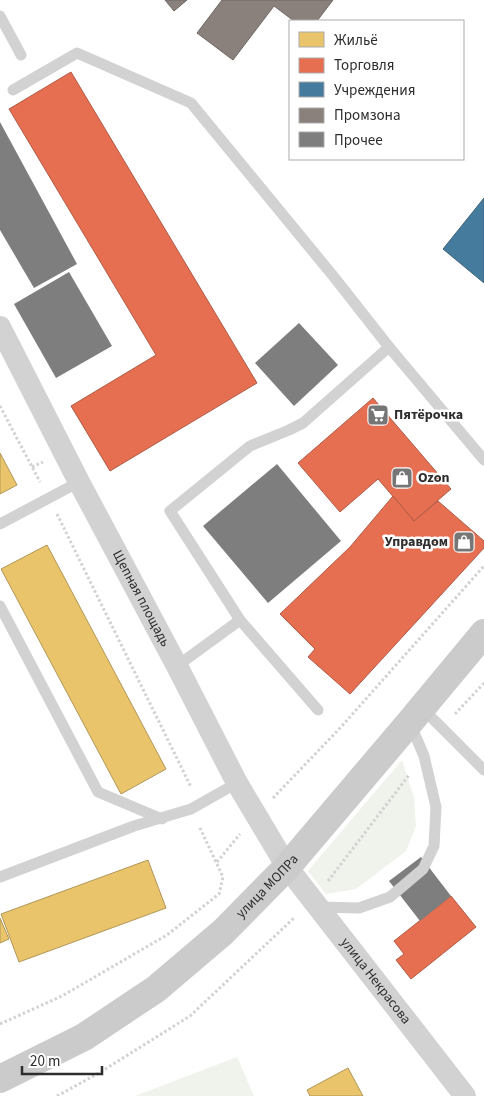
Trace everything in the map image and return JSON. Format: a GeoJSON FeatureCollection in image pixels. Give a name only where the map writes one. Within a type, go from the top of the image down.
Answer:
{"type":"FeatureCollection","features":[{"type":"Feature","properties":{"kind":"street","name":"Щепная площадь"},"geometry":{"type":"LineString","coordinates":[[0,327],[237,783],[287,867]]}},
{"type":"Feature","properties":{"kind":"street","name":"улица МОПРа"},"geometry":{"type":"LineString","coordinates":[[0,1079],[84,1037],[156,989],[223,932],[287,867],[484,634]]}},
{"type":"Feature","properties":{"kind":"street","name":"улица Некрасова"},"geometry":{"type":"LineString","coordinates":[[287,867],[465,1096]]}},
{"type":"Feature","properties":{"kind":"lane"},"geometry":{"type":"LineString","coordinates":[[0,16],[21,55]]}},
{"type":"Feature","properties":{"kind":"lane"},"geometry":{"type":"LineString","coordinates":[[13,90],[77,53],[191,103],[484,460]]}},
{"type":"Feature","properties":{"kind":"lane"},"geometry":{"type":"LineString","coordinates":[[318,710],[240,620],[170,511],[250,446],[303,423],[389,346]]}},
{"type":"Feature","properties":{"kind":"lane"},"geometry":{"type":"LineString","coordinates":[[0,524],[79,482]]}},
{"type":"Feature","properties":{"kind":"lane"},"geometry":{"type":"LineString","coordinates":[[0,606],[98,792],[162,819]]}},
{"type":"Feature","properties":{"kind":"lane"},"geometry":{"type":"LineString","coordinates":[[177,666],[240,620]]}},
{"type":"Feature","properties":{"kind":"lane"},"geometry":{"type":"LineString","coordinates":[[416,715],[484,770]]}},
{"type":"Feature","properties":{"kind":"lane"},"geometry":{"type":"LineString","coordinates":[[317,907],[359,908],[390,898],[423,869],[434,846],[436,807],[416,715]]}},
{"type":"Feature","properties":{"kind":"lane"},"geometry":{"type":"LineString","coordinates":[[0,876],[134,826],[195,808],[237,783]]}},
{"type":"Feature","properties":{"kind":"path"},"geometry":{"type":"LineString","coordinates":[[0,406],[49,499],[195,808],[223,878],[219,894],[167,935],[62,996],[0,1024]]}},
{"type":"Feature","properties":{"kind":"path"},"geometry":{"type":"LineString","coordinates":[[217,862],[257,814],[341,727],[484,566]]}},
{"type":"Feature","properties":{"kind":"path"},"geometry":{"type":"LineString","coordinates":[[57,1096],[99,1074]]}},
{"type":"Feature","properties":{"kind":"shaded area"},"geometry":{"type":"Polygon","coordinates":[[[402,760],[414,798],[416,826],[406,851],[356,889],[326,894],[308,871],[402,760]]]}},
{"type":"Feature","properties":{"kind":"shaded area"},"geometry":{"type":"Polygon","coordinates":[[[237,1057],[254,1096],[135,1096],[237,1057]]]}},
{"type":"Feature","properties":{"kind":"building: Жильё"},"geometry":{"type":"Polygon","coordinates":[[[0,453],[17,485],[0,494],[0,453]]]}},
{"type":"Feature","properties":{"kind":"building: Жильё"},"geometry":{"type":"Polygon","coordinates":[[[47,545],[166,769],[121,794],[1,569],[47,545]]]}},
{"type":"Feature","properties":{"kind":"building: Жильё"},"geometry":{"type":"Polygon","coordinates":[[[148,860],[166,908],[19,962],[1,914],[148,860]]]}},
{"type":"Feature","properties":{"kind":"building: Жильё"},"geometry":{"type":"Polygon","coordinates":[[[0,918],[9,939],[0,943],[0,918]]]}},
{"type":"Feature","properties":{"kind":"building: Жильё"},"geometry":{"type":"Polygon","coordinates":[[[348,1068],[363,1096],[310,1096],[307,1090],[348,1068]]]}},
{"type":"Feature","properties":{"kind":"building: Торговля"},"geometry":{"type":"Polygon","coordinates":[[[71,72],[257,383],[110,471],[71,406],[156,355],[9,109],[71,72]]]}},
{"type":"Feature","properties":{"kind":"building: Торговля"},"geometry":{"type":"Polygon","coordinates":[[[373,398],[451,489],[414,521],[378,479],[340,512],[298,463],[373,398]]]}},
{"type":"Feature","properties":{"kind":"building: Торговля"},"geometry":{"type":"Polygon","coordinates":[[[393,496],[414,521],[438,501],[484,541],[484,548],[350,694],[308,657],[315,649],[280,614],[350,547],[393,496]]]}},
{"type":"Feature","properties":{"kind":"building: Торговля"},"geometry":{"type":"Polygon","coordinates":[[[451,896],[476,927],[411,979],[396,960],[404,954],[394,941],[451,896]]]}},
{"type":"Feature","properties":{"kind":"building: Учреждения"},"geometry":{"type":"Polygon","coordinates":[[[484,198],[484,283],[443,249],[484,198]]]}},
{"type":"Feature","properties":{"kind":"building: Промзона"},"geometry":{"type":"Polygon","coordinates":[[[165,0],[187,0],[174,11],[165,0]]]}},
{"type":"Feature","properties":{"kind":"building: Промзона"},"geometry":{"type":"Polygon","coordinates":[[[222,0],[333,0],[318,20],[293,20],[274,6],[233,60],[197,33],[222,0]]]}},
{"type":"Feature","properties":{"kind":"building: Прочее"},"geometry":{"type":"Polygon","coordinates":[[[0,122],[77,264],[34,288],[0,230],[0,122]]]}},
{"type":"Feature","properties":{"kind":"building: Прочее"},"geometry":{"type":"Polygon","coordinates":[[[69,272],[112,346],[56,378],[14,304],[69,272]]]}},
{"type":"Feature","properties":{"kind":"building: Прочее"},"geometry":{"type":"Polygon","coordinates":[[[299,323],[338,365],[294,406],[255,363],[299,323]]]}},
{"type":"Feature","properties":{"kind":"building: Прочее"},"geometry":{"type":"Polygon","coordinates":[[[277,464],[341,541],[268,603],[203,526],[277,464]]]}},
{"type":"Feature","properties":{"kind":"building: Прочее"},"geometry":{"type":"Polygon","coordinates":[[[421,857],[451,896],[420,921],[389,881],[421,857]]]}},
{"type":"Feature","properties":{"kind":"place","name":"Пятёрочка"},"geometry":{"type":"Point","coordinates":[378,415]}},
{"type":"Feature","properties":{"kind":"place","name":"Ozon"},"geometry":{"type":"Point","coordinates":[402,478]}},
{"type":"Feature","properties":{"kind":"place","name":"Управдом"},"geometry":{"type":"Point","coordinates":[464,542]}}]}
